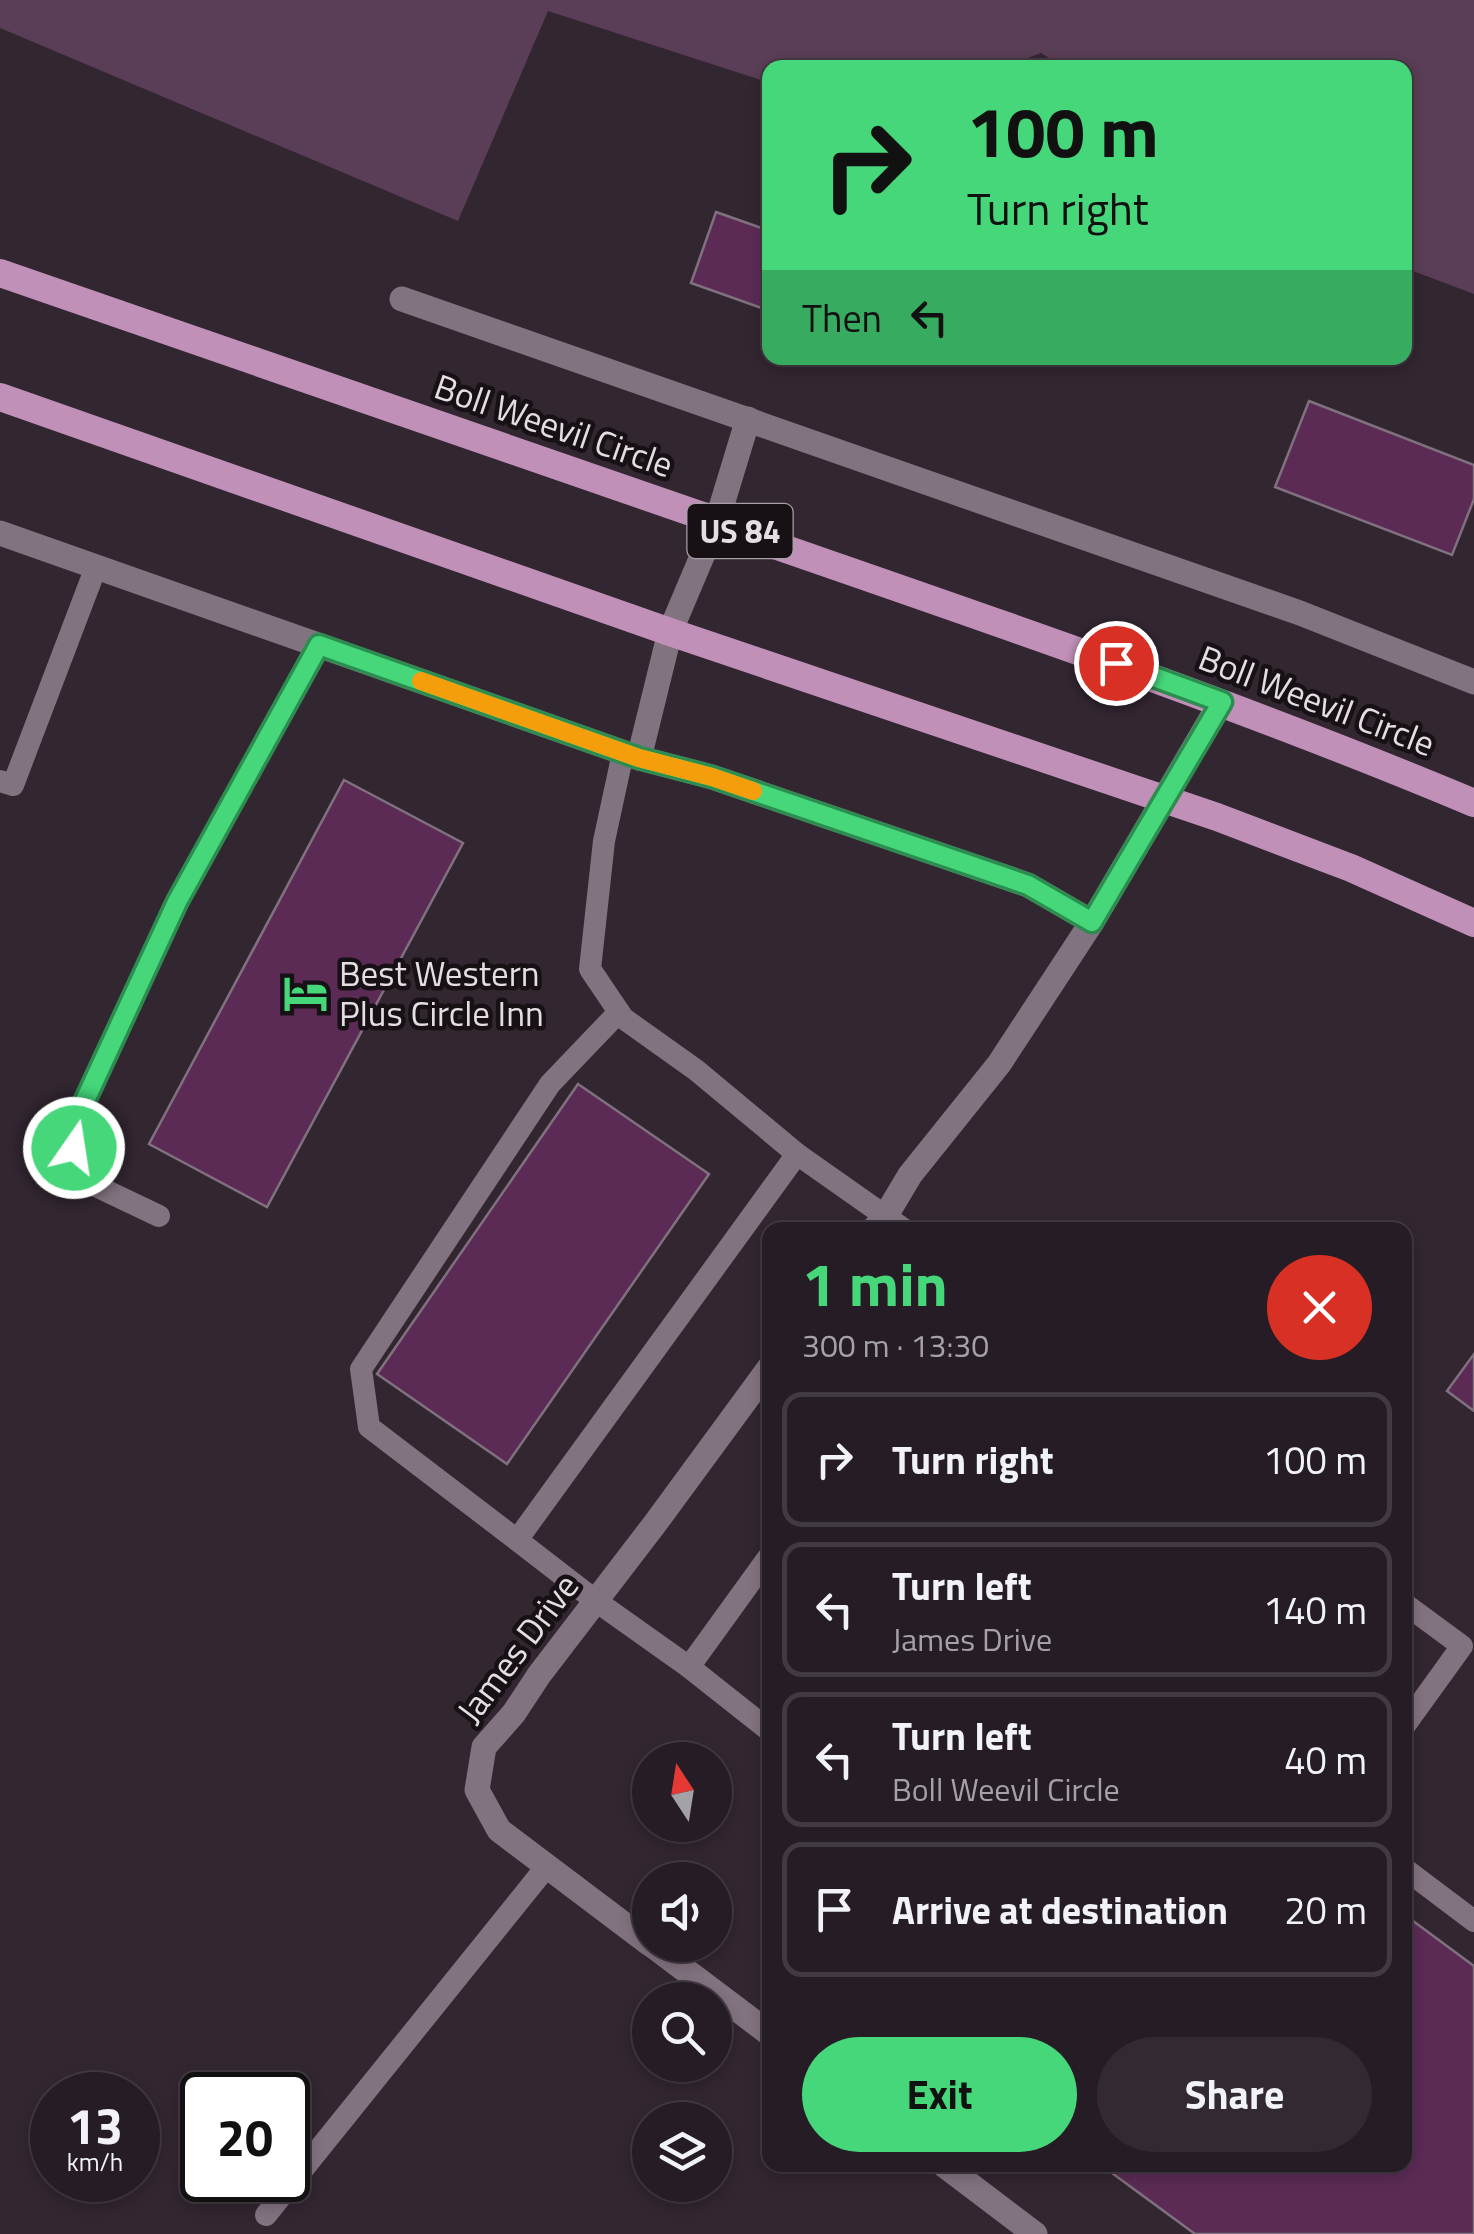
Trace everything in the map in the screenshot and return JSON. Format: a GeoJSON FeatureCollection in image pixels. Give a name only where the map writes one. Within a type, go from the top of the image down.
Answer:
{"type":"FeatureCollection","features":[{"type":"Feature","properties":{"kind":"highway","name":"Boll Weevil Circle"},"geometry":{"type":"LineString","coordinates":[[0,273],[1116,663],[1474,803]]}},
{"type":"Feature","properties":{"kind":"highway"},"geometry":{"type":"LineString","coordinates":[[0,397],[670,632],[1216,816],[1474,922]]}},
{"type":"Feature","properties":{"kind":"street"},"geometry":{"type":"LineString","coordinates":[[402,298],[1300,613],[1474,682]]}},
{"type":"Feature","properties":{"kind":"street"},"geometry":{"type":"LineString","coordinates":[[631,755],[670,632],[717,521],[748,419]]}},
{"type":"Feature","properties":{"kind":"street"},"geometry":{"type":"LineString","coordinates":[[0,532],[631,755],[712,777],[1028,885],[1092,922]]}},
{"type":"Feature","properties":{"kind":"street"},"geometry":{"type":"LineString","coordinates":[[890,1222],[910,1175],[999,1064],[1092,922],[1222,702]]}},
{"type":"Feature","properties":{"kind":"street","name":"James Drive"},"geometry":{"type":"LineString","coordinates":[[632,1930],[500,1830],[476,1790],[484,1747],[514,1713],[762,1378]]}},
{"type":"Feature","properties":{"kind":"street","name":"James Drive"},"geometry":{"type":"LineString","coordinates":[[675,1962],[762,2028]]}},
{"type":"Feature","properties":{"kind":"street"},"geometry":{"type":"LineString","coordinates":[[953,2172],[1035,2234]]}},
{"type":"Feature","properties":{"kind":"lane"},"geometry":{"type":"LineString","coordinates":[[0,781],[13,785],[96,567]]}},
{"type":"Feature","properties":{"kind":"lane"},"geometry":{"type":"LineString","coordinates":[[159,1216],[73,1175],[76,1120],[177,902],[319,645]]}},
{"type":"Feature","properties":{"kind":"lane"},"geometry":{"type":"LineString","coordinates":[[631,755],[604,842],[590,969],[623,1018],[696,1070],[883,1222]]}},
{"type":"Feature","properties":{"kind":"lane"},"geometry":{"type":"LineString","coordinates":[[619,1012],[550,1084],[361,1370],[368,1427],[762,1725]]}},
{"type":"Feature","properties":{"kind":"lane"},"geometry":{"type":"LineString","coordinates":[[517,1540],[797,1154]]}},
{"type":"Feature","properties":{"kind":"lane"},"geometry":{"type":"LineString","coordinates":[[689,1668],[762,1566]]}},
{"type":"Feature","properties":{"kind":"lane"},"geometry":{"type":"LineString","coordinates":[[1412,1608],[1468,1640],[1412,1715]]}},
{"type":"Feature","properties":{"kind":"lane"},"geometry":{"type":"LineString","coordinates":[[266,2215],[546,1866]]}},
{"type":"Feature","properties":{"kind":"lane"},"geometry":{"type":"LineString","coordinates":[[1412,1874],[1474,1921]]}},
{"type":"Feature","properties":{"kind":"shaded area"},"geometry":{"type":"Polygon","coordinates":[[[0,0],[1474,0],[1474,294],[1412,271],[1412,60],[1052,60],[1041,53],[1022,60],[762,60],[762,80],[548,11],[458,221],[0,28],[0,0]]]}},
{"type":"Feature","properties":{"kind":"building"},"geometry":{"type":"Polygon","coordinates":[[[716,212],[762,228],[762,308],[691,283],[716,212]]]}},
{"type":"Feature","properties":{"kind":"building"},"geometry":{"type":"Polygon","coordinates":[[[1309,401],[1474,465],[1474,499],[1452,555],[1275,487],[1309,401]]]}},
{"type":"Feature","properties":{"kind":"building","name":"Best Western Plus Circle Inn"},"geometry":{"type":"Polygon","coordinates":[[[344,780],[463,843],[267,1207],[149,1144],[344,780]]]}},
{"type":"Feature","properties":{"kind":"building"},"geometry":{"type":"Polygon","coordinates":[[[578,1084],[709,1174],[507,1464],[377,1374],[578,1084]]]}},
{"type":"Feature","properties":{"kind":"building"},"geometry":{"type":"Polygon","coordinates":[[[1474,1354],[1474,1411],[1447,1391],[1474,1354]]]}},
{"type":"Feature","properties":{"kind":"building"},"geometry":{"type":"Polygon","coordinates":[[[1412,1920],[1474,1966],[1474,2234],[1195,2234],[1111,2172],[1412,2172],[1412,1920]]]}},
{"type":"Feature","properties":{"kind":"slow traffic"},"geometry":{"type":"LineString","coordinates":[[421,681],[639,758],[753,791]]}},
{"type":"Feature","properties":{"kind":"place","name":"Best Western Plus Circle Inn"},"geometry":{"type":"Point","coordinates":[306,993]}},
{"type":"Feature","properties":{"kind":"route"},"geometry":{"type":"LineString","coordinates":[[74,1148],[76,1120],[177,902],[319,645],[639,758],[712,777],[1028,885],[1092,922],[1222,702],[1116,663]]}}]}
